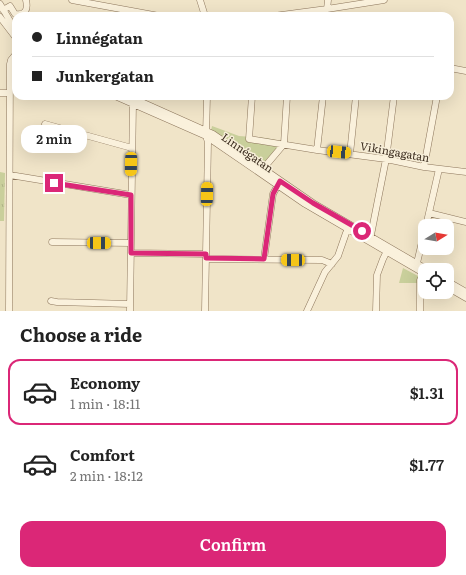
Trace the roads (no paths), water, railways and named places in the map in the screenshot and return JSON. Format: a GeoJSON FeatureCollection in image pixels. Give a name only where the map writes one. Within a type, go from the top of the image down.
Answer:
{"type":"FeatureCollection","features":[{"type":"Feature","properties":{"kind":"street"},"geometry":{"type":"LineString","coordinates":[[24,12],[27,7],[26,0]]}},
{"type":"Feature","properties":{"kind":"street"},"geometry":{"type":"LineString","coordinates":[[72,0],[91,2],[127,12]]}},
{"type":"Feature","properties":{"kind":"street"},"geometry":{"type":"LineString","coordinates":[[200,0],[204,12]]}},
{"type":"Feature","properties":{"kind":"street"},"geometry":{"type":"LineString","coordinates":[[327,9],[328,0]]}},
{"type":"Feature","properties":{"kind":"street"},"geometry":{"type":"LineString","coordinates":[[310,12],[384,0]]}},
{"type":"Feature","properties":{"kind":"street"},"geometry":{"type":"LineString","coordinates":[[12,23],[1,7],[10,6],[14,12]]}},
{"type":"Feature","properties":{"kind":"street"},"geometry":{"type":"LineString","coordinates":[[0,17],[12,33]]}},
{"type":"Feature","properties":{"kind":"street"},"geometry":{"type":"LineString","coordinates":[[9,311],[10,64],[12,59]]}},
{"type":"Feature","properties":{"kind":"street"},"geometry":{"type":"LineString","coordinates":[[454,69],[466,71]]}},
{"type":"Feature","properties":{"kind":"street"},"geometry":{"type":"LineString","coordinates":[[0,93],[10,93]]}},
{"type":"Feature","properties":{"kind":"street"},"geometry":{"type":"LineString","coordinates":[[130,311],[132,148],[131,100]]}},
{"type":"Feature","properties":{"kind":"street","name":"Linnégatan"},"geometry":{"type":"LineString","coordinates":[[133,100],[206,133],[279,183],[312,209],[348,229],[371,239]]}},
{"type":"Feature","properties":{"kind":"street"},"geometry":{"type":"LineString","coordinates":[[205,311],[208,145],[206,133],[207,100]]}},
{"type":"Feature","properties":{"kind":"street","name":"Vikingagatan"},"geometry":{"type":"LineString","coordinates":[[252,100],[250,139],[386,159],[424,167],[466,172]]}},
{"type":"Feature","properties":{"kind":"street"},"geometry":{"type":"LineString","coordinates":[[262,171],[284,144],[287,100]]}},
{"type":"Feature","properties":{"kind":"street"},"geometry":{"type":"LineString","coordinates":[[317,150],[323,100]]}},
{"type":"Feature","properties":{"kind":"street"},"geometry":{"type":"LineString","coordinates":[[350,154],[356,100]]}},
{"type":"Feature","properties":{"kind":"street"},"geometry":{"type":"LineString","coordinates":[[371,239],[386,159],[393,100]]}},
{"type":"Feature","properties":{"kind":"street"},"geometry":{"type":"LineString","coordinates":[[424,167],[436,100]]}},
{"type":"Feature","properties":{"kind":"street"},"geometry":{"type":"LineString","coordinates":[[45,124],[132,148]]}},
{"type":"Feature","properties":{"kind":"street"},"geometry":{"type":"LineString","coordinates":[[428,219],[439,169]]}},
{"type":"Feature","properties":{"kind":"street"},"geometry":{"type":"LineString","coordinates":[[10,175],[131,195]]}},
{"type":"Feature","properties":{"kind":"street"},"geometry":{"type":"LineString","coordinates":[[264,259],[273,194],[279,183]]}},
{"type":"Feature","properties":{"kind":"street","name":"Linnégatan"},"geometry":{"type":"LineString","coordinates":[[279,183],[418,267]]}},
{"type":"Feature","properties":{"kind":"street"},"geometry":{"type":"LineString","coordinates":[[429,213],[466,222]]}},
{"type":"Feature","properties":{"kind":"street"},"geometry":{"type":"LineString","coordinates":[[308,311],[325,272],[338,256],[348,229]]}},
{"type":"Feature","properties":{"kind":"street"},"geometry":{"type":"LineString","coordinates":[[52,242],[131,243]]}},
{"type":"Feature","properties":{"kind":"street"},"geometry":{"type":"LineString","coordinates":[[376,311],[377,275],[388,250]]}},
{"type":"Feature","properties":{"kind":"street","name":"Linnégatan"},"geometry":{"type":"LineString","coordinates":[[388,250],[417,263]]}},
{"type":"Feature","properties":{"kind":"street"},"geometry":{"type":"LineString","coordinates":[[131,253],[322,260],[332,264]]}},
{"type":"Feature","properties":{"kind":"street"},"geometry":{"type":"LineString","coordinates":[[417,263],[419,255]]}},
{"type":"Feature","properties":{"kind":"street"},"geometry":{"type":"LineString","coordinates":[[454,285],[466,292]]}},
{"type":"Feature","properties":{"kind":"street"},"geometry":{"type":"LineString","coordinates":[[454,291],[466,298]]}},
{"type":"Feature","properties":{"kind":"street"},"geometry":{"type":"LineString","coordinates":[[420,299],[420,311]]}},
{"type":"Feature","properties":{"kind":"street"},"geometry":{"type":"LineString","coordinates":[[51,301],[130,304]]}}]}
